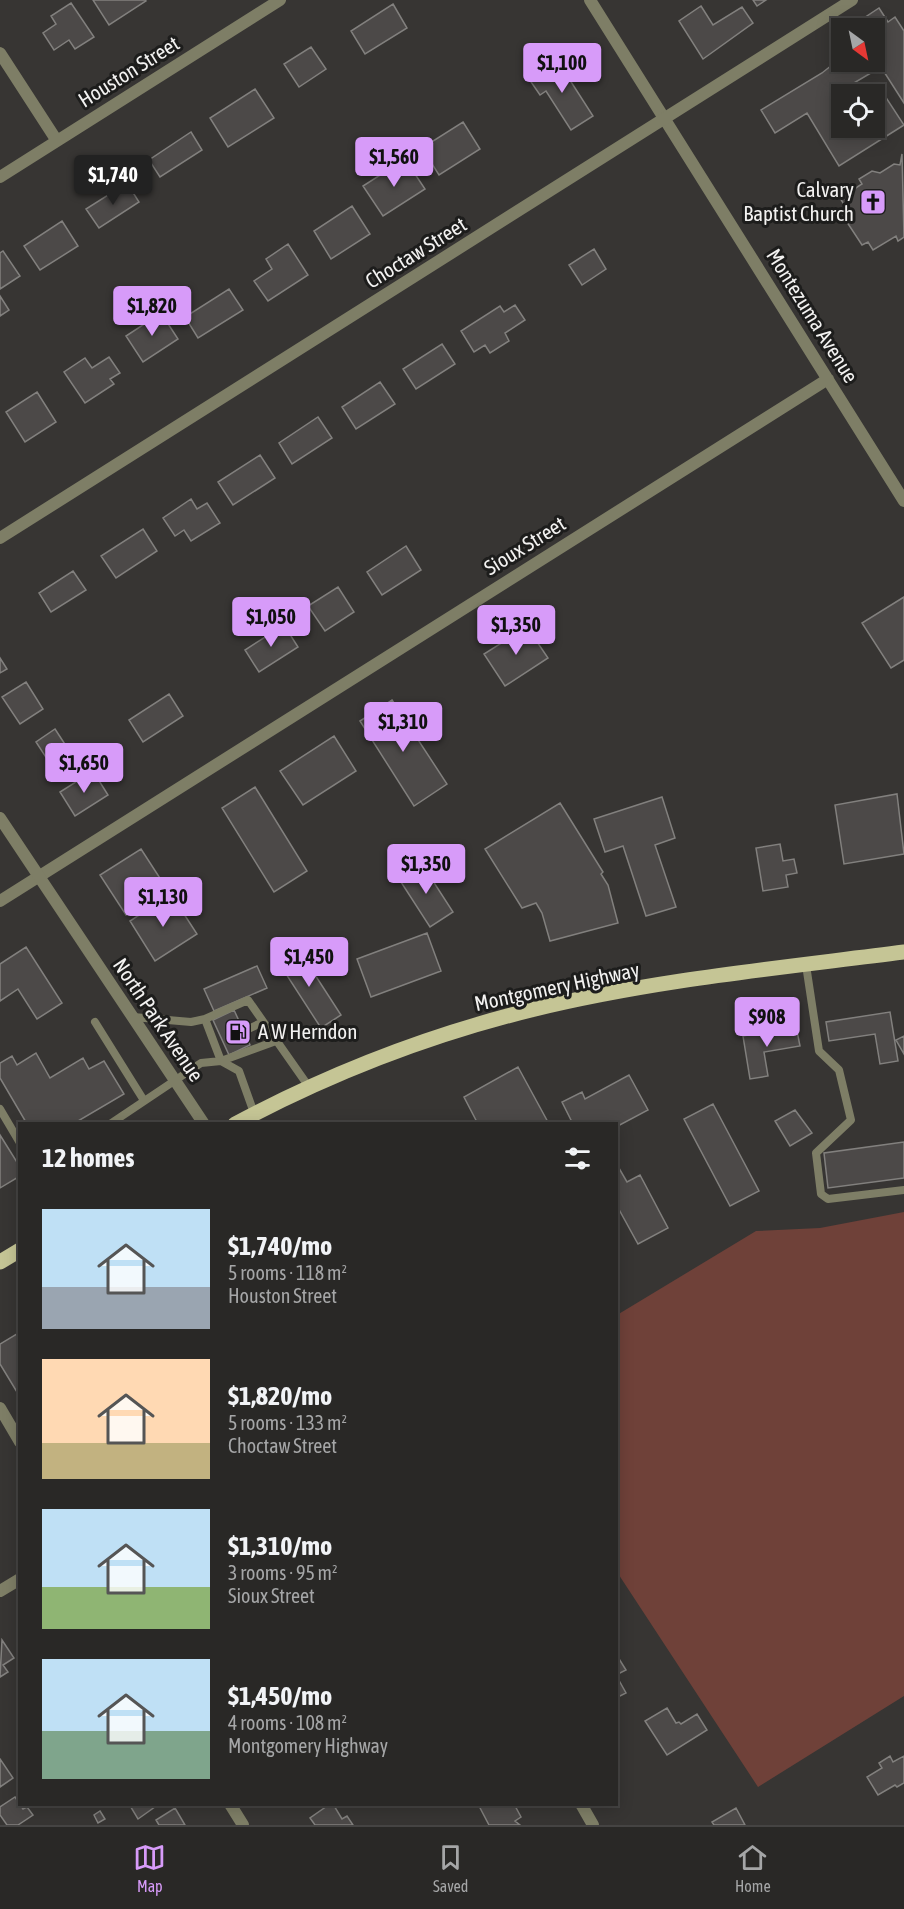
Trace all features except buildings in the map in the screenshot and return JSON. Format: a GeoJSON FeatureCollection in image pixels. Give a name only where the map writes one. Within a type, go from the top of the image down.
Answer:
{"type":"FeatureCollection","features":[{"type":"Feature","properties":{"kind":"main road","name":"Montgomery Highway"},"geometry":{"type":"LineString","coordinates":[[238,1122],[309,1088],[412,1046],[531,1010],[631,990],[904,952]]}},
{"type":"Feature","properties":{"kind":"main road"},"geometry":{"type":"LineString","coordinates":[[0,1262],[18,1251]]}},
{"type":"Feature","properties":{"kind":"street","name":"Houston Street"},"geometry":{"type":"LineString","coordinates":[[0,177],[280,0]]}},
{"type":"Feature","properties":{"kind":"street","name":"Montezuma Avenue"},"geometry":{"type":"LineString","coordinates":[[590,0],[904,501]]}},
{"type":"Feature","properties":{"kind":"street","name":"Choctaw Street"},"geometry":{"type":"LineString","coordinates":[[0,538],[852,0]]}},
{"type":"Feature","properties":{"kind":"street"},"geometry":{"type":"LineString","coordinates":[[0,53],[57,141]]}},
{"type":"Feature","properties":{"kind":"street","name":"Sioux Street"},"geometry":{"type":"LineString","coordinates":[[0,901],[828,379]]}},
{"type":"Feature","properties":{"kind":"street","name":"North Park Avenue"},"geometry":{"type":"LineString","coordinates":[[0,818],[203,1122]]}},
{"type":"Feature","properties":{"kind":"street"},"geometry":{"type":"LineString","coordinates":[[0,1408],[18,1439]]}},
{"type":"Feature","properties":{"kind":"street"},"geometry":{"type":"LineString","coordinates":[[0,1591],[18,1580]]}},
{"type":"Feature","properties":{"kind":"street"},"geometry":{"type":"LineString","coordinates":[[231,1806],[243,1825]]}},
{"type":"Feature","properties":{"kind":"street"},"geometry":{"type":"LineString","coordinates":[[583,1806],[593,1825]]}},
{"type":"Feature","properties":{"kind":"lane"},"geometry":{"type":"LineString","coordinates":[[806,965],[819,1051],[839,1070],[851,1120],[816,1153],[821,1194],[828,1199],[904,1190]]}},
{"type":"Feature","properties":{"kind":"lane"},"geometry":{"type":"LineString","coordinates":[[133,1017],[191,1022],[205,1019],[248,1000],[309,1088]]}},
{"type":"Feature","properties":{"kind":"lane"},"geometry":{"type":"LineString","coordinates":[[205,1019],[219,1042],[221,1061]]}},
{"type":"Feature","properties":{"kind":"lane"},"geometry":{"type":"LineString","coordinates":[[95,1022],[143,1099]]}},
{"type":"Feature","properties":{"kind":"lane"},"geometry":{"type":"LineString","coordinates":[[244,1031],[263,1022]]}},
{"type":"Feature","properties":{"kind":"lane"},"geometry":{"type":"LineString","coordinates":[[114,1122],[143,1099],[201,1062],[221,1061],[276,1041]]}},
{"type":"Feature","properties":{"kind":"lane"},"geometry":{"type":"LineString","coordinates":[[221,1061],[239,1071],[254,1113]]}},
{"type":"Feature","properties":{"kind":"lane"},"geometry":{"type":"LineString","coordinates":[[0,1109],[18,1140]]}},
{"type":"Feature","properties":{"kind":"shaded area"},"geometry":{"type":"Polygon","coordinates":[[[904,1212],[904,1696],[758,1787],[618,1574],[618,1314],[756,1231],[820,1228],[904,1212]]]}},
{"type":"Feature","properties":{"kind":"place","name":"Calvary Baptist Church"},"geometry":{"type":"Point","coordinates":[873,202]}},
{"type":"Feature","properties":{"kind":"place","name":"A W Herndon"},"geometry":{"type":"Point","coordinates":[238,1032]}}]}
